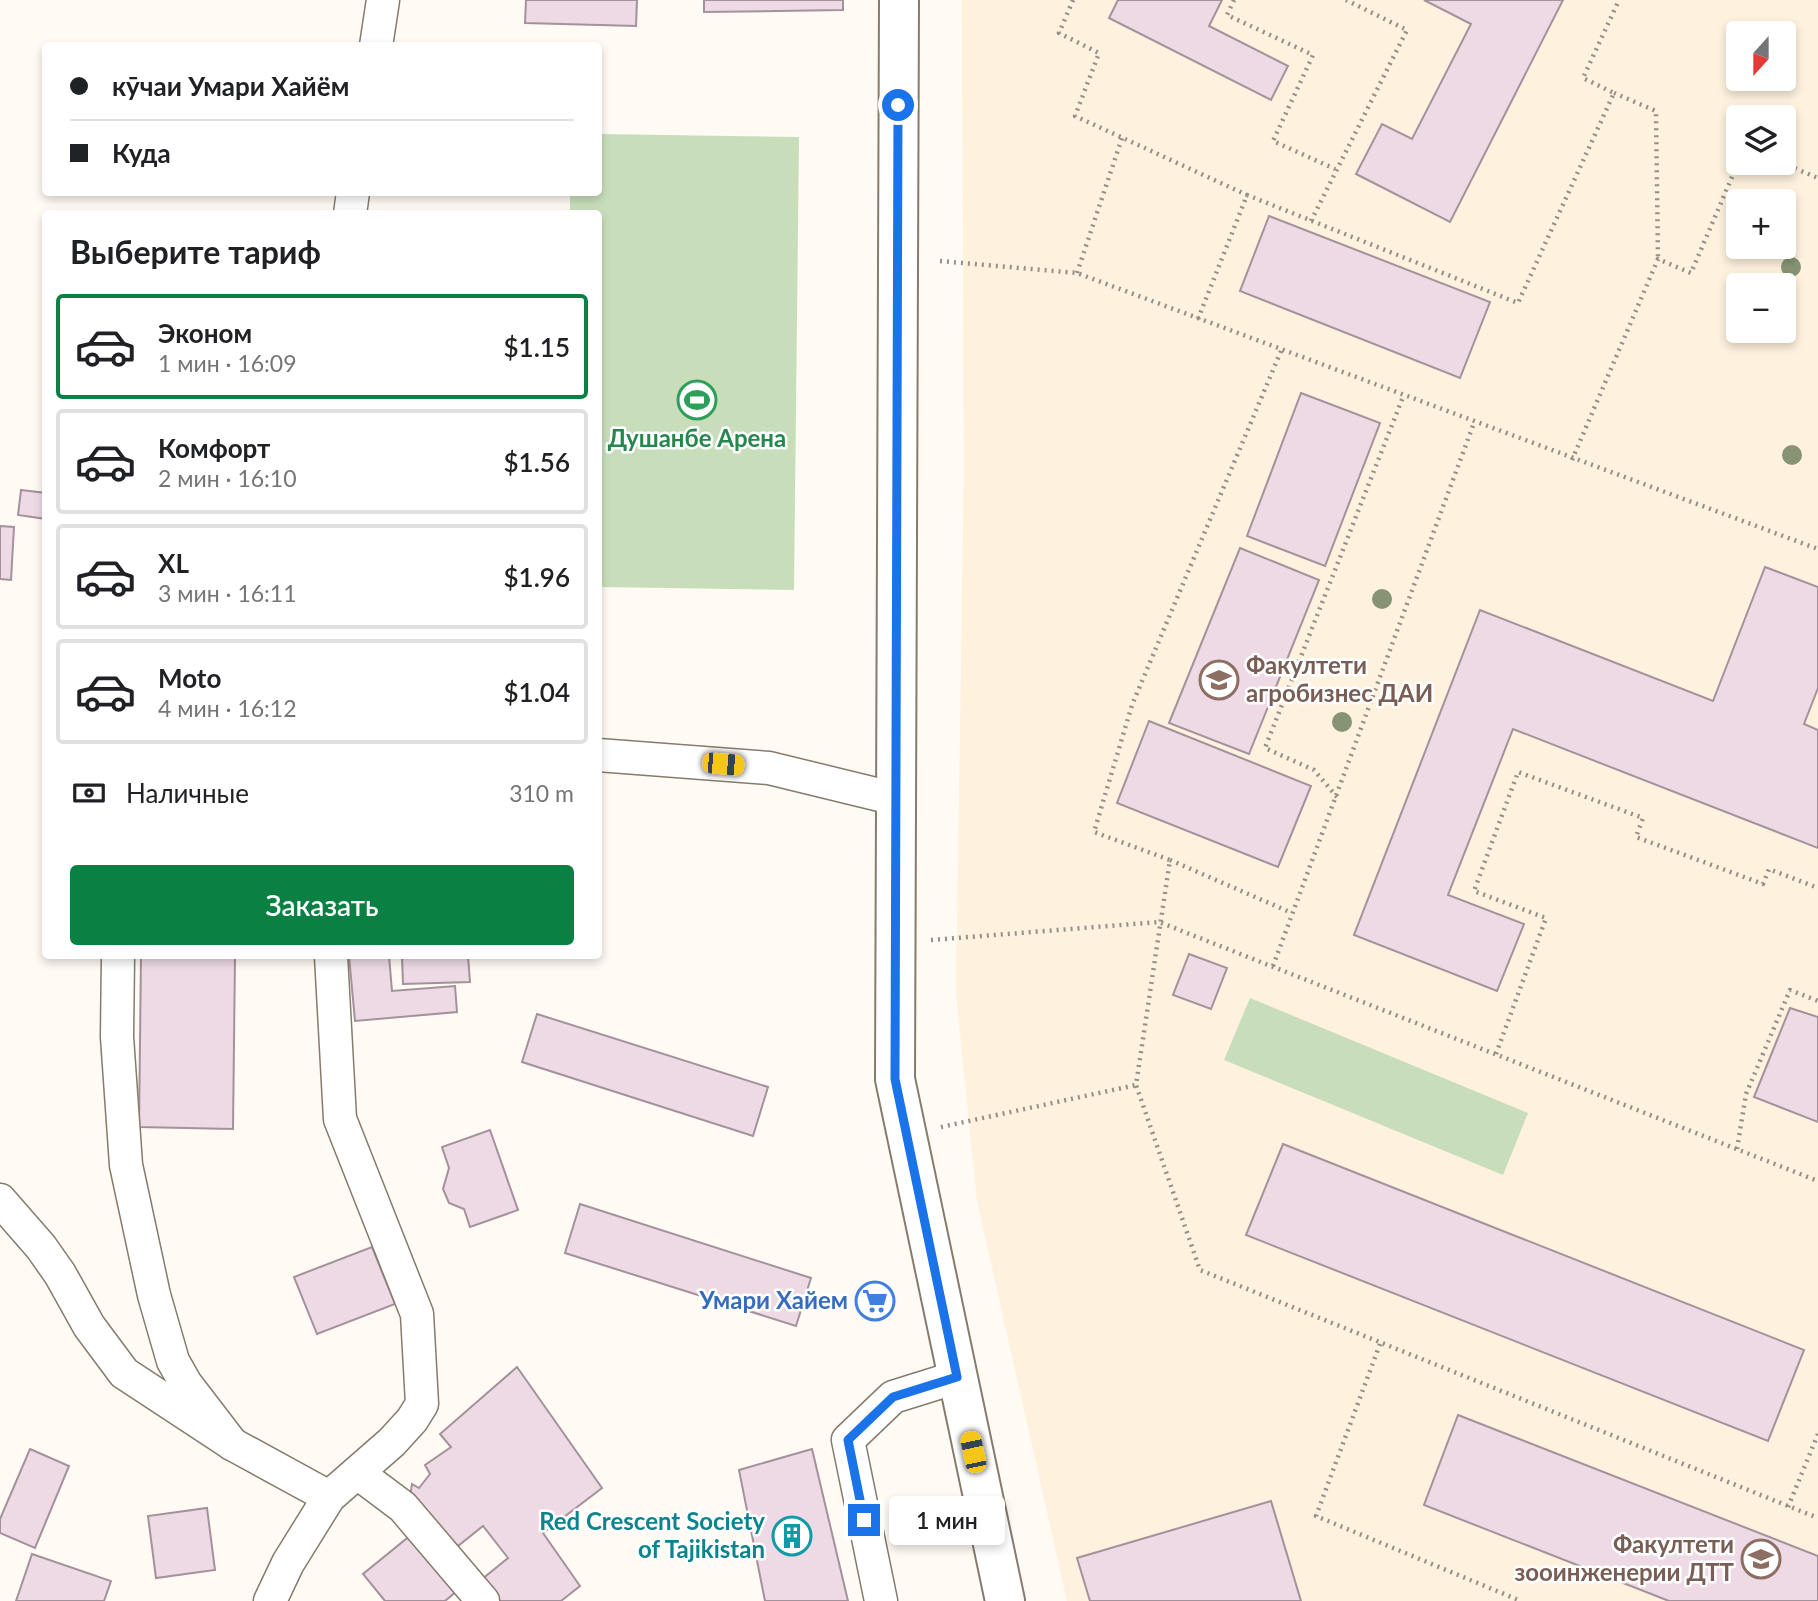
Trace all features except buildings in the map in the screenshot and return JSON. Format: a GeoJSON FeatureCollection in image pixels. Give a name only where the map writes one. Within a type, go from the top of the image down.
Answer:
{"type":"FeatureCollection","features":[{"type":"Feature","properties":{"kind":"street"},"geometry":{"type":"LineString","coordinates":[[377,42],[383,0]]}},
{"type":"Feature","properties":{"kind":"street"},"geometry":{"type":"LineString","coordinates":[[899,0],[895,1079],[1005,1601]]}},
{"type":"Feature","properties":{"kind":"street"},"geometry":{"type":"LineString","coordinates":[[602,755],[769,768],[896,799]]}},
{"type":"Feature","properties":{"kind":"street"},"geometry":{"type":"LineString","coordinates":[[118,959],[117,1037],[126,1166],[154,1295],[173,1361],[186,1384],[232,1444]]}},
{"type":"Feature","properties":{"kind":"street"},"geometry":{"type":"LineString","coordinates":[[270,1601],[288,1563],[329,1497],[359,1474],[412,1420],[422,1404],[418,1314],[340,1119],[331,959]]}},
{"type":"Feature","properties":{"kind":"street"},"geometry":{"type":"LineString","coordinates":[[0,1200],[47,1256],[89,1326],[124,1373],[232,1444],[329,1497]]}},
{"type":"Feature","properties":{"kind":"street"},"geometry":{"type":"LineString","coordinates":[[881,1601],[848,1440],[893,1397],[957,1377]]}},
{"type":"Feature","properties":{"kind":"street"},"geometry":{"type":"LineString","coordinates":[[359,1474],[403,1507],[483,1601]]}},
{"type":"Feature","properties":{"kind":"path"},"geometry":{"type":"LineString","coordinates":[[1073,0],[1059,33],[1099,53],[1075,116],[1247,195],[1518,303],[1614,93]]}},
{"type":"Feature","properties":{"kind":"path"},"geometry":{"type":"LineString","coordinates":[[1234,0],[1227,15],[1313,55],[1273,141],[1335,169]]}},
{"type":"Feature","properties":{"kind":"path"},"geometry":{"type":"LineString","coordinates":[[1311,220],[1407,30],[1346,0]]}},
{"type":"Feature","properties":{"kind":"path"},"geometry":{"type":"LineString","coordinates":[[1572,460],[1658,259],[1656,111],[1583,78],[1619,0]]}},
{"type":"Feature","properties":{"kind":"path"},"geometry":{"type":"LineString","coordinates":[[1077,274],[1122,138]]}},
{"type":"Feature","properties":{"kind":"path"},"geometry":{"type":"LineString","coordinates":[[1796,169],[1818,178]]}},
{"type":"Feature","properties":{"kind":"path"},"geometry":{"type":"LineString","coordinates":[[1658,259],[1691,273],[1733,175]]}},
{"type":"Feature","properties":{"kind":"path"},"geometry":{"type":"LineString","coordinates":[[1198,319],[1247,195]]}},
{"type":"Feature","properties":{"kind":"path"},"geometry":{"type":"LineString","coordinates":[[940,261],[1077,274],[1572,460],[1818,549]]}},
{"type":"Feature","properties":{"kind":"path"},"geometry":{"type":"LineString","coordinates":[[1281,351],[1132,705],[1094,832],[1170,860],[1292,913]]}},
{"type":"Feature","properties":{"kind":"path"},"geometry":{"type":"LineString","coordinates":[[1338,798],[1314,770],[1265,748],[1403,396]]}},
{"type":"Feature","properties":{"kind":"path"},"geometry":{"type":"LineString","coordinates":[[1273,966],[1338,798],[1474,423]]}},
{"type":"Feature","properties":{"kind":"path"},"geometry":{"type":"LineString","coordinates":[[1496,1054],[1546,918],[1474,891],[1518,772],[1643,818],[1636,838],[1763,884],[1769,869],[1818,888]]}},
{"type":"Feature","properties":{"kind":"path"},"geometry":{"type":"LineString","coordinates":[[1170,860],[1136,1085],[1200,1269],[1380,1344],[1818,1518]]}},
{"type":"Feature","properties":{"kind":"path"},"geometry":{"type":"LineString","coordinates":[[895,948],[934,939],[1159,922],[1818,1181]]}},
{"type":"Feature","properties":{"kind":"path"},"geometry":{"type":"LineString","coordinates":[[1737,1149],[1746,1094],[1790,990],[1818,1001]]}},
{"type":"Feature","properties":{"kind":"path"},"geometry":{"type":"LineString","coordinates":[[906,1135],[1136,1085]]}},
{"type":"Feature","properties":{"kind":"path"},"geometry":{"type":"LineString","coordinates":[[1380,1344],[1316,1516],[1521,1601]]}},
{"type":"Feature","properties":{"kind":"path"},"geometry":{"type":"LineString","coordinates":[[1788,1507],[1818,1434]]}},
{"type":"Feature","properties":{"kind":"shaded area"},"geometry":{"type":"Polygon","coordinates":[[[962,0],[1818,0],[1818,1601],[1067,1601],[977,1201],[956,993],[964,471],[962,0]]]}},
{"type":"Feature","properties":{"kind":"green space","name":"Душанбе Арена"},"geometry":{"type":"Polygon","coordinates":[[[602,134],[799,137],[794,590],[602,587],[602,210],[570,210],[570,196],[602,196],[602,134]]]}},
{"type":"Feature","properties":{"kind":"green space"},"geometry":{"type":"Polygon","coordinates":[[[1250,998],[1528,1113],[1503,1175],[1224,1060],[1250,998]]]}},
{"type":"Feature","properties":{"kind":"place","name":"Душанбе Арена"},"geometry":{"type":"Point","coordinates":[697,400]}},
{"type":"Feature","properties":{"kind":"place","name":"Факултети агробизнес ДАИ"},"geometry":{"type":"Point","coordinates":[1219,680]}},
{"type":"Feature","properties":{"kind":"place","name":"Умари Хайем"},"geometry":{"type":"Point","coordinates":[875,1301]}},
{"type":"Feature","properties":{"kind":"place","name":"Red Crescent Society of Tajikistan"},"geometry":{"type":"Point","coordinates":[792,1536]}},
{"type":"Feature","properties":{"kind":"place","name":"Факултети зооинженерии ДТТ"},"geometry":{"type":"Point","coordinates":[1761,1559]}},
{"type":"Feature","properties":{"kind":"route"},"geometry":{"type":"LineString","coordinates":[[864,1520],[848,1440],[893,1397],[957,1377],[895,1079],[898,105]]}}]}
